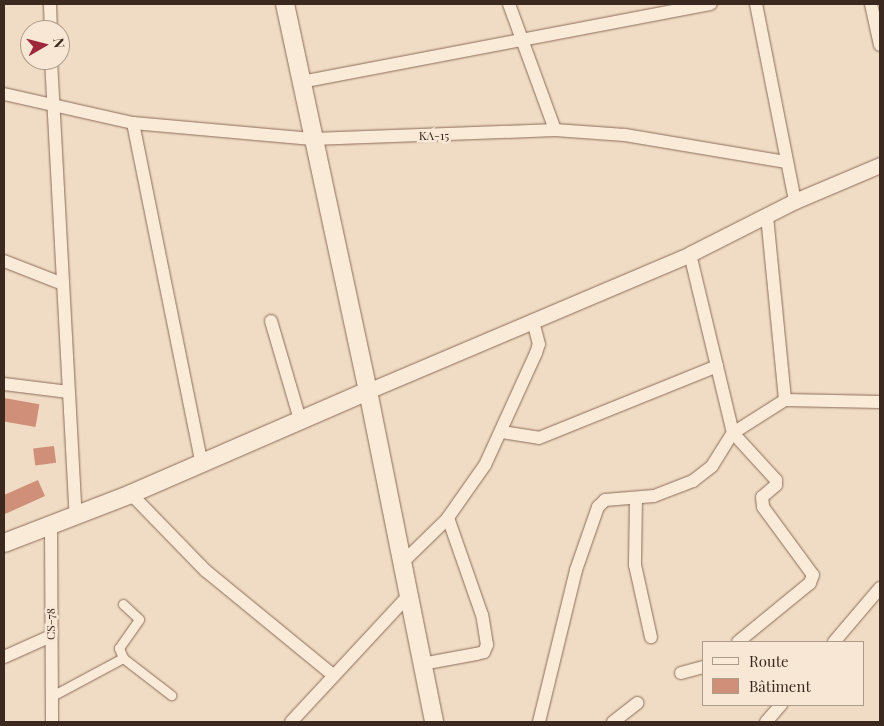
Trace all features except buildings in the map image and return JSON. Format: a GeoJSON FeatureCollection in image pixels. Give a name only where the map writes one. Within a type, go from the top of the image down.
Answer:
{"type":"FeatureCollection","features":[{"type":"Feature","properties":{"kind":"main road"},"geometry":{"type":"LineString","coordinates":[[285,4],[312,139],[368,391],[434,722]]}},
{"type":"Feature","properties":{"kind":"main road"},"geometry":{"type":"LineString","coordinates":[[4,543],[131,494],[301,423],[368,391]]}},
{"type":"Feature","properties":{"kind":"street"},"geometry":{"type":"LineString","coordinates":[[50,4],[51,20]]}},
{"type":"Feature","properties":{"kind":"street"},"geometry":{"type":"LineString","coordinates":[[509,4],[555,130]]}},
{"type":"Feature","properties":{"kind":"street"},"geometry":{"type":"LineString","coordinates":[[301,82],[711,4]]}},
{"type":"Feature","properties":{"kind":"street"},"geometry":{"type":"LineString","coordinates":[[756,4],[795,201]]}},
{"type":"Feature","properties":{"kind":"street"},"geometry":{"type":"LineString","coordinates":[[871,4],[880,44]]}},
{"type":"Feature","properties":{"kind":"street"},"geometry":{"type":"LineString","coordinates":[[51,70],[76,516]]}},
{"type":"Feature","properties":{"kind":"street","name":"KA-15"},"geometry":{"type":"LineString","coordinates":[[4,94],[52,107],[132,123],[312,139],[555,130],[625,135],[788,162]]}},
{"type":"Feature","properties":{"kind":"street"},"geometry":{"type":"LineString","coordinates":[[132,123],[202,464]]}},
{"type":"Feature","properties":{"kind":"street"},"geometry":{"type":"LineString","coordinates":[[368,391],[690,254],[795,201],[880,165]]}},
{"type":"Feature","properties":{"kind":"street"},"geometry":{"type":"LineString","coordinates":[[767,216],[785,400]]}},
{"type":"Feature","properties":{"kind":"street"},"geometry":{"type":"LineString","coordinates":[[690,254],[733,432],[776,480],[776,485],[762,497],[763,507],[813,575],[810,583],[739,641]]}},
{"type":"Feature","properties":{"kind":"street"},"geometry":{"type":"LineString","coordinates":[[4,261],[63,284]]}},
{"type":"Feature","properties":{"kind":"street"},"geometry":{"type":"LineString","coordinates":[[271,321],[301,423]]}},
{"type":"Feature","properties":{"kind":"street"},"geometry":{"type":"LineString","coordinates":[[403,562],[448,518],[502,432],[538,344],[533,321]]}},
{"type":"Feature","properties":{"kind":"street"},"geometry":{"type":"LineString","coordinates":[[502,432],[540,438],[718,366]]}},
{"type":"Feature","properties":{"kind":"street"},"geometry":{"type":"LineString","coordinates":[[4,384],[69,392]]}},
{"type":"Feature","properties":{"kind":"street"},"geometry":{"type":"LineString","coordinates":[[539,722],[576,570],[598,507],[605,500],[636,498],[693,481],[712,466],[733,432],[785,400],[880,402]]}},
{"type":"Feature","properties":{"kind":"street"},"geometry":{"type":"LineString","coordinates":[[131,494],[206,571],[332,674]]}},
{"type":"Feature","properties":{"kind":"street"},"geometry":{"type":"LineString","coordinates":[[636,498],[635,565],[651,637]]}},
{"type":"Feature","properties":{"kind":"street"},"geometry":{"type":"LineString","coordinates":[[422,664],[484,652],[487,645],[482,616],[448,518]]}},
{"type":"Feature","properties":{"kind":"street","name":"CS-78"},"geometry":{"type":"LineString","coordinates":[[51,525],[52,722]]}},
{"type":"Feature","properties":{"kind":"street"},"geometry":{"type":"LineString","coordinates":[[835,641],[880,588]]}},
{"type":"Feature","properties":{"kind":"street"},"geometry":{"type":"LineString","coordinates":[[290,722],[332,674],[409,595]]}},
{"type":"Feature","properties":{"kind":"street"},"geometry":{"type":"LineString","coordinates":[[122,604],[139,619],[119,648],[123,658],[172,695]]}},
{"type":"Feature","properties":{"kind":"street"},"geometry":{"type":"LineString","coordinates":[[4,657],[51,636]]}},
{"type":"Feature","properties":{"kind":"street"},"geometry":{"type":"LineString","coordinates":[[52,696],[123,658]]}},
{"type":"Feature","properties":{"kind":"street"},"geometry":{"type":"LineString","coordinates":[[681,674],[702,667]]}},
{"type":"Feature","properties":{"kind":"street"},"geometry":{"type":"LineString","coordinates":[[612,722],[637,704]]}},
{"type":"Feature","properties":{"kind":"street"},"geometry":{"type":"LineString","coordinates":[[766,722],[779,706]]}}]}
